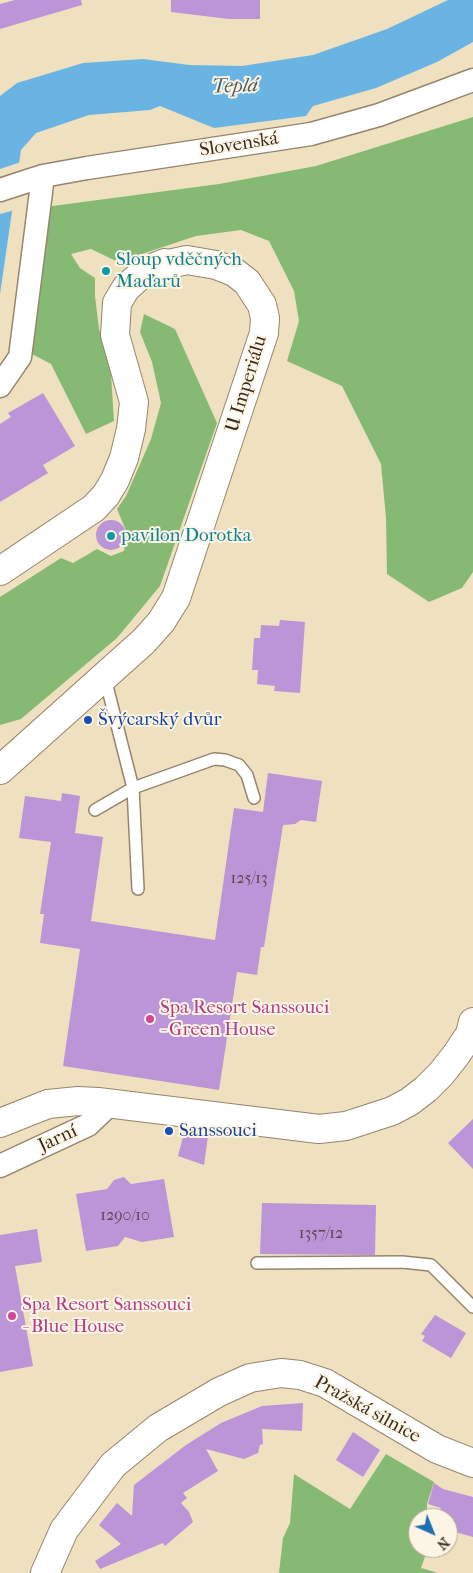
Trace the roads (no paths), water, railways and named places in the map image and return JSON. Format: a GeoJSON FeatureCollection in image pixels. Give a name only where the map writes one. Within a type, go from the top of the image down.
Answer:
{"type":"FeatureCollection","features":[{"type":"Feature","properties":{"kind":"street","name":"Slovenská"},"geometry":{"type":"LineString","coordinates":[[9,187],[43,176],[311,134],[379,115],[473,80]]}},
{"type":"Feature","properties":{"kind":"street"},"geometry":{"type":"LineString","coordinates":[[0,386],[20,358],[43,176]]}},
{"type":"Feature","properties":{"kind":"street","name":"U Imperiálu"},"geometry":{"type":"LineString","coordinates":[[0,571],[94,508],[106,495],[115,480],[124,458],[131,429],[134,402],[116,335],[117,302],[126,288],[145,271],[164,263],[169,264],[187,260],[216,265],[234,272],[247,282],[262,305],[265,318],[264,332],[176,598],[161,622],[144,641],[105,678],[0,770]]}},
{"type":"Feature","properties":{"kind":"street"},"geometry":{"type":"LineString","coordinates":[[0,1123],[48,1104],[78,1101],[111,1103],[319,1129],[346,1126],[377,1118],[409,1102],[441,1074],[472,1032]]}},
{"type":"Feature","properties":{"kind":"street","name":"Jarní"},"geometry":{"type":"LineString","coordinates":[[0,1166],[88,1125],[111,1103]]}},
{"type":"Feature","properties":{"kind":"street","name":"Pražská silnice"},"geometry":{"type":"LineString","coordinates":[[45,1573],[64,1530],[113,1465],[158,1428],[219,1392],[250,1378],[281,1373],[300,1375],[325,1383],[437,1449],[473,1463]]}},
{"type":"Feature","properties":{"kind":"lane"},"geometry":{"type":"LineString","coordinates":[[105,678],[133,788],[138,889]]}},
{"type":"Feature","properties":{"kind":"lane"},"geometry":{"type":"LineString","coordinates":[[95,810],[133,788],[214,759],[226,760],[239,765],[247,775],[254,798]]}},
{"type":"Feature","properties":{"kind":"lane"},"geometry":{"type":"LineString","coordinates":[[257,1263],[402,1262],[431,1265],[473,1308]]}},
{"type":"Feature","properties":{"kind":"water","name":"Teplá"},"geometry":{"type":"Polygon","coordinates":[[[448,0],[473,0],[473,42],[437,62],[376,88],[313,106],[306,116],[214,128],[160,106],[150,110],[89,115],[36,133],[21,150],[0,294],[0,96],[17,83],[83,63],[143,59],[189,65],[242,66],[313,55],[387,29],[448,0]]]}},
{"type":"Feature","properties":{"kind":"place","name":"Sloup vděčných Maďarů"},"geometry":{"type":"Point","coordinates":[106,271]}},
{"type":"Feature","properties":{"kind":"place","name":"pavilon Dorotka"},"geometry":{"type":"Point","coordinates":[111,536]}},
{"type":"Feature","properties":{"kind":"place","name":"Švýcarský dvůr"},"geometry":{"type":"Point","coordinates":[88,720]}},
{"type":"Feature","properties":{"kind":"place","name":"Spa Resort Sanssouci - Green House"},"geometry":{"type":"Point","coordinates":[150,1019]}},
{"type":"Feature","properties":{"kind":"place","name":"Sanssouci"},"geometry":{"type":"Point","coordinates":[169,1131]}},
{"type":"Feature","properties":{"kind":"place","name":"Spa Resort Sanssouci - Blue House"},"geometry":{"type":"Point","coordinates":[12,1316]}}]}
